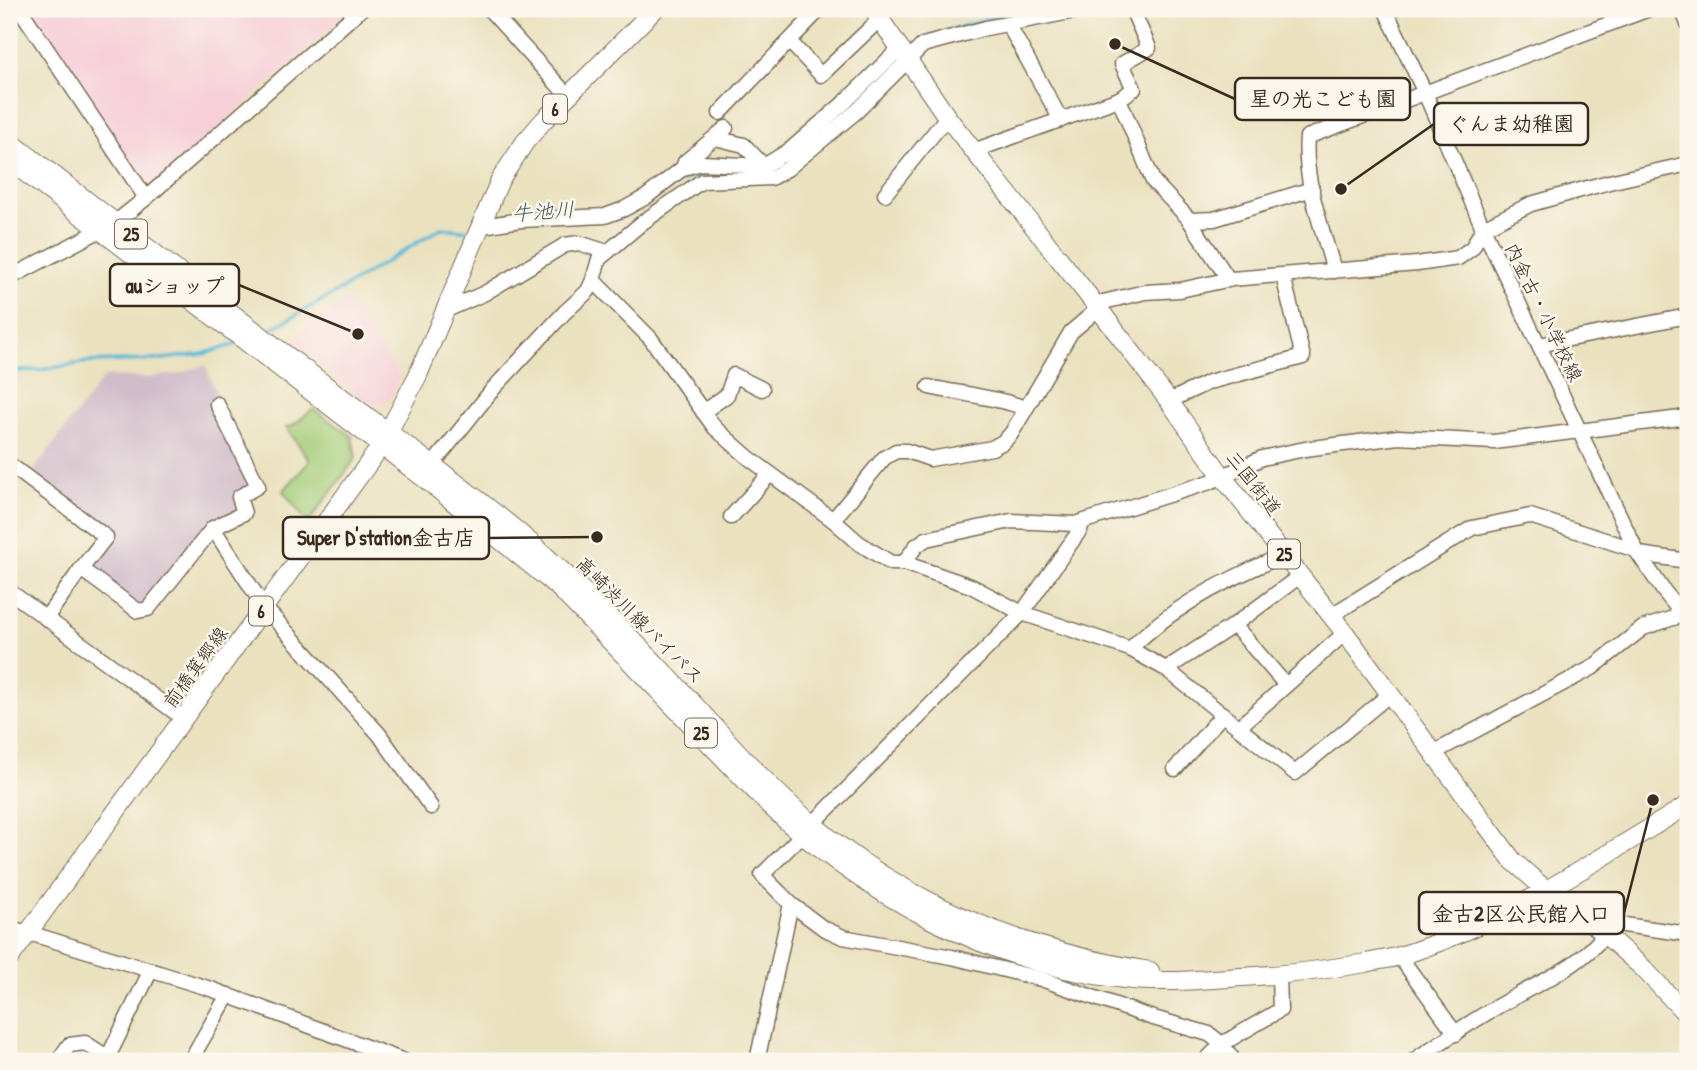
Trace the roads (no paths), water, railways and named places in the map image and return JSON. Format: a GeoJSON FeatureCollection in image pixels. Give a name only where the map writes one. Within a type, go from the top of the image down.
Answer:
{"type":"FeatureCollection","features":[{"type":"Feature","properties":{"kind":"main road","name":"前橋箕郷線"},"geometry":{"type":"LineString","coordinates":[[9,960],[385,439],[418,375],[477,230],[512,160],[568,96],[655,9]]}},
{"type":"Feature","properties":{"kind":"main road","name":"三国街道"},"geometry":{"type":"LineString","coordinates":[[876,12],[947,117],[1018,205],[1169,401],[1222,476],[1332,615],[1513,861],[1644,969],[1688,1016]]}},
{"type":"Feature","properties":{"kind":"main road","name":"高崎渋川線バイパス"},"geometry":{"type":"LineString","coordinates":[[9,141],[107,226]]}},
{"type":"Feature","properties":{"kind":"main road","name":"高崎渋川線バイパス"},"geometry":{"type":"LineString","coordinates":[[9,160],[107,226],[385,439],[558,587],[768,804],[907,891],[1002,934],[1096,961],[1216,978],[1327,970],[1400,957],[1451,938],[1547,891],[1688,805]]}},
{"type":"Feature","properties":{"kind":"main road","name":"高崎渋川線バイパス"},"geometry":{"type":"LineString","coordinates":[[385,439],[433,464],[568,576],[666,674],[779,794],[807,830]]}},
{"type":"Feature","properties":{"kind":"street"},"geometry":{"type":"LineString","coordinates":[[20,9],[146,198]]}},
{"type":"Feature","properties":{"kind":"street"},"geometry":{"type":"LineString","coordinates":[[9,278],[107,226],[146,198],[361,9]]}},
{"type":"Feature","properties":{"kind":"street"},"geometry":{"type":"LineString","coordinates":[[489,9],[568,96]]}},
{"type":"Feature","properties":{"kind":"street"},"geometry":{"type":"LineString","coordinates":[[720,113],[820,9]]}},
{"type":"Feature","properties":{"kind":"street"},"geometry":{"type":"LineString","coordinates":[[477,230],[489,225],[521,220],[605,216],[624,209],[683,169],[702,163],[764,166],[790,150],[903,54],[923,45],[1008,24],[1086,9]]}},
{"type":"Feature","properties":{"kind":"street"},"geometry":{"type":"LineString","coordinates":[[973,151],[1119,99],[1134,89],[1122,64],[1149,48],[1132,9]]}},
{"type":"Feature","properties":{"kind":"street","name":"内金古・小学校線"},"geometry":{"type":"LineString","coordinates":[[1385,9],[1425,93],[1483,228],[1638,552],[1686,616]]}},
{"type":"Feature","properties":{"kind":"street"},"geometry":{"type":"LineString","coordinates":[[1334,271],[1312,190],[1305,152],[1307,137],[1649,9]]}},
{"type":"Feature","properties":{"kind":"street"},"geometry":{"type":"LineString","coordinates":[[1682,9],[1688,24]]}},
{"type":"Feature","properties":{"kind":"street"},"geometry":{"type":"LineString","coordinates":[[790,42],[821,75],[876,12]]}},
{"type":"Feature","properties":{"kind":"street"},"geometry":{"type":"LineString","coordinates":[[1008,24],[1061,120]]}},
{"type":"Feature","properties":{"kind":"street"},"geometry":{"type":"LineString","coordinates":[[433,464],[493,389],[588,291],[599,259],[607,252],[643,222],[702,181],[771,178],[787,169],[857,111],[903,54]]}},
{"type":"Feature","properties":{"kind":"street"},"geometry":{"type":"LineString","coordinates":[[1119,99],[1153,181],[1190,220],[1228,280]]}},
{"type":"Feature","properties":{"kind":"street"},"geometry":{"type":"LineString","coordinates":[[885,194],[947,117]]}},
{"type":"Feature","properties":{"kind":"street"},"geometry":{"type":"LineString","coordinates":[[683,169],[685,162],[726,128]]}},
{"type":"Feature","properties":{"kind":"street"},"geometry":{"type":"LineString","coordinates":[[715,138],[744,145],[764,166]]}},
{"type":"Feature","properties":{"kind":"street"},"geometry":{"type":"LineString","coordinates":[[833,520],[884,458],[896,451],[907,451],[930,459],[992,448],[1003,442],[1071,332],[1096,306],[1145,292],[1180,290],[1228,280],[1458,258],[1472,248],[1483,228],[1531,204],[1688,164]]}},
{"type":"Feature","properties":{"kind":"street"},"geometry":{"type":"LineString","coordinates":[[666,182],[678,198]]}},
{"type":"Feature","properties":{"kind":"street"},"geometry":{"type":"LineString","coordinates":[[1190,220],[1214,219],[1312,190]]}},
{"type":"Feature","properties":{"kind":"street"},"geometry":{"type":"LineString","coordinates":[[444,311],[485,293],[565,245],[579,243],[607,252]]}},
{"type":"Feature","properties":{"kind":"street"},"geometry":{"type":"LineString","coordinates":[[1169,401],[1209,382],[1303,357],[1283,276]]}},
{"type":"Feature","properties":{"kind":"street"},"geometry":{"type":"LineString","coordinates":[[593,280],[651,340],[703,412],[730,441],[859,543],[891,563],[904,563],[971,586],[1022,613],[1130,649],[1166,669],[1295,773],[1390,694]]}},
{"type":"Feature","properties":{"kind":"street"},"geometry":{"type":"LineString","coordinates":[[1539,345],[1688,316]]}},
{"type":"Feature","properties":{"kind":"street"},"geometry":{"type":"LineString","coordinates":[[703,412],[727,395],[734,374],[762,388]]}},
{"type":"Feature","properties":{"kind":"street"},"geometry":{"type":"LineString","coordinates":[[929,387],[998,398],[1026,408]]}},
{"type":"Feature","properties":{"kind":"street"},"geometry":{"type":"LineString","coordinates":[[81,569],[138,611],[149,609],[213,528],[244,513],[239,497],[258,486],[217,404]]}},
{"type":"Feature","properties":{"kind":"street"},"geometry":{"type":"LineString","coordinates":[[904,563],[916,546],[926,539],[1011,521],[1075,524],[1210,482],[1262,458],[1305,449],[1398,437],[1494,442],[1688,417]]}},
{"type":"Feature","properties":{"kind":"street"},"geometry":{"type":"LineString","coordinates":[[9,464],[106,537],[46,618]]}},
{"type":"Feature","properties":{"kind":"street"},"geometry":{"type":"LineString","coordinates":[[731,517],[770,474]]}},
{"type":"Feature","properties":{"kind":"street"},"geometry":{"type":"LineString","coordinates":[[1332,615],[1472,528],[1530,516],[1638,552],[1688,561]]}},
{"type":"Feature","properties":{"kind":"street"},"geometry":{"type":"LineString","coordinates":[[1082,522],[1080,530],[1022,613],[762,876],[791,904],[823,928],[843,937],[948,956],[1041,979],[1150,1017],[1209,1034],[1222,1044],[1234,1061]]}},
{"type":"Feature","properties":{"kind":"street"},"geometry":{"type":"LineString","coordinates":[[213,528],[264,607],[379,734],[431,807]]}},
{"type":"Feature","properties":{"kind":"street"},"geometry":{"type":"LineString","coordinates":[[1130,649],[1148,630],[1236,575],[1284,555]]}},
{"type":"Feature","properties":{"kind":"street"},"geometry":{"type":"LineString","coordinates":[[1166,669],[1234,625],[1300,576]]}},
{"type":"Feature","properties":{"kind":"street"},"geometry":{"type":"LineString","coordinates":[[9,591],[183,718]]}},
{"type":"Feature","properties":{"kind":"street"},"geometry":{"type":"LineString","coordinates":[[1433,753],[1592,668],[1643,628],[1686,616]]}},
{"type":"Feature","properties":{"kind":"street"},"geometry":{"type":"LineString","coordinates":[[1234,625],[1285,684]]}},
{"type":"Feature","properties":{"kind":"street"},"geometry":{"type":"LineString","coordinates":[[1239,727],[1345,633]]}},
{"type":"Feature","properties":{"kind":"street"},"geometry":{"type":"LineString","coordinates":[[1175,769],[1223,714]]}},
{"type":"Feature","properties":{"kind":"street"},"geometry":{"type":"LineString","coordinates":[[757,1061],[791,904]]}},
{"type":"Feature","properties":{"kind":"street"},"geometry":{"type":"LineString","coordinates":[[1413,1061],[1587,955],[1601,931],[1617,925],[1688,934]]}},
{"type":"Feature","properties":{"kind":"street"},"geometry":{"type":"LineString","coordinates":[[9,929],[228,995],[404,1061]]}},
{"type":"Feature","properties":{"kind":"street"},"geometry":{"type":"LineString","coordinates":[[1400,957],[1456,1034]]}},
{"type":"Feature","properties":{"kind":"street"},"geometry":{"type":"LineString","coordinates":[[58,1061],[69,1045],[85,1043],[110,1059],[151,971]]}},
{"type":"Feature","properties":{"kind":"street"},"geometry":{"type":"LineString","coordinates":[[1205,1061],[1222,1044],[1280,1010],[1279,974]]}},
{"type":"Feature","properties":{"kind":"street"},"geometry":{"type":"LineString","coordinates":[[190,1061],[228,995]]}},
{"type":"Feature","properties":{"kind":"waterway","name":"牛池川"},"geometry":{"type":"LineString","coordinates":[[928,37],[987,19],[1045,9]]}},
{"type":"Feature","properties":{"kind":"waterway","name":"牛池川"},"geometry":{"type":"LineString","coordinates":[[846,111],[865,92]]}},
{"type":"Feature","properties":{"kind":"waterway","name":"牛池川"},"geometry":{"type":"LineString","coordinates":[[665,191],[692,176],[723,174]]}},
{"type":"Feature","properties":{"kind":"waterway","name":"牛池川"},"geometry":{"type":"LineString","coordinates":[[614,220],[632,212]]}},
{"type":"Feature","properties":{"kind":"waterway","name":"牛池川"},"geometry":{"type":"LineString","coordinates":[[266,332],[441,228],[471,231]]}},
{"type":"Feature","properties":{"kind":"waterway","name":"牛池川"},"geometry":{"type":"LineString","coordinates":[[9,372],[88,362],[154,360],[203,354],[239,343]]}},
{"type":"Feature","properties":{"kind":"place","name":"星の光こども園"},"geometry":{"type":"Point","coordinates":[1115,44]}},
{"type":"Feature","properties":{"kind":"place","name":"ぐんま幼稚園"},"geometry":{"type":"Point","coordinates":[1341,189]}},
{"type":"Feature","properties":{"kind":"place","name":"auショップ"},"geometry":{"type":"Point","coordinates":[358,334]}},
{"type":"Feature","properties":{"kind":"place","name":"Super D'station金古店"},"geometry":{"type":"Point","coordinates":[597,537]}},
{"type":"Feature","properties":{"kind":"place","name":"金古2区公民館入口"},"geometry":{"type":"Point","coordinates":[1653,800]}}]}
